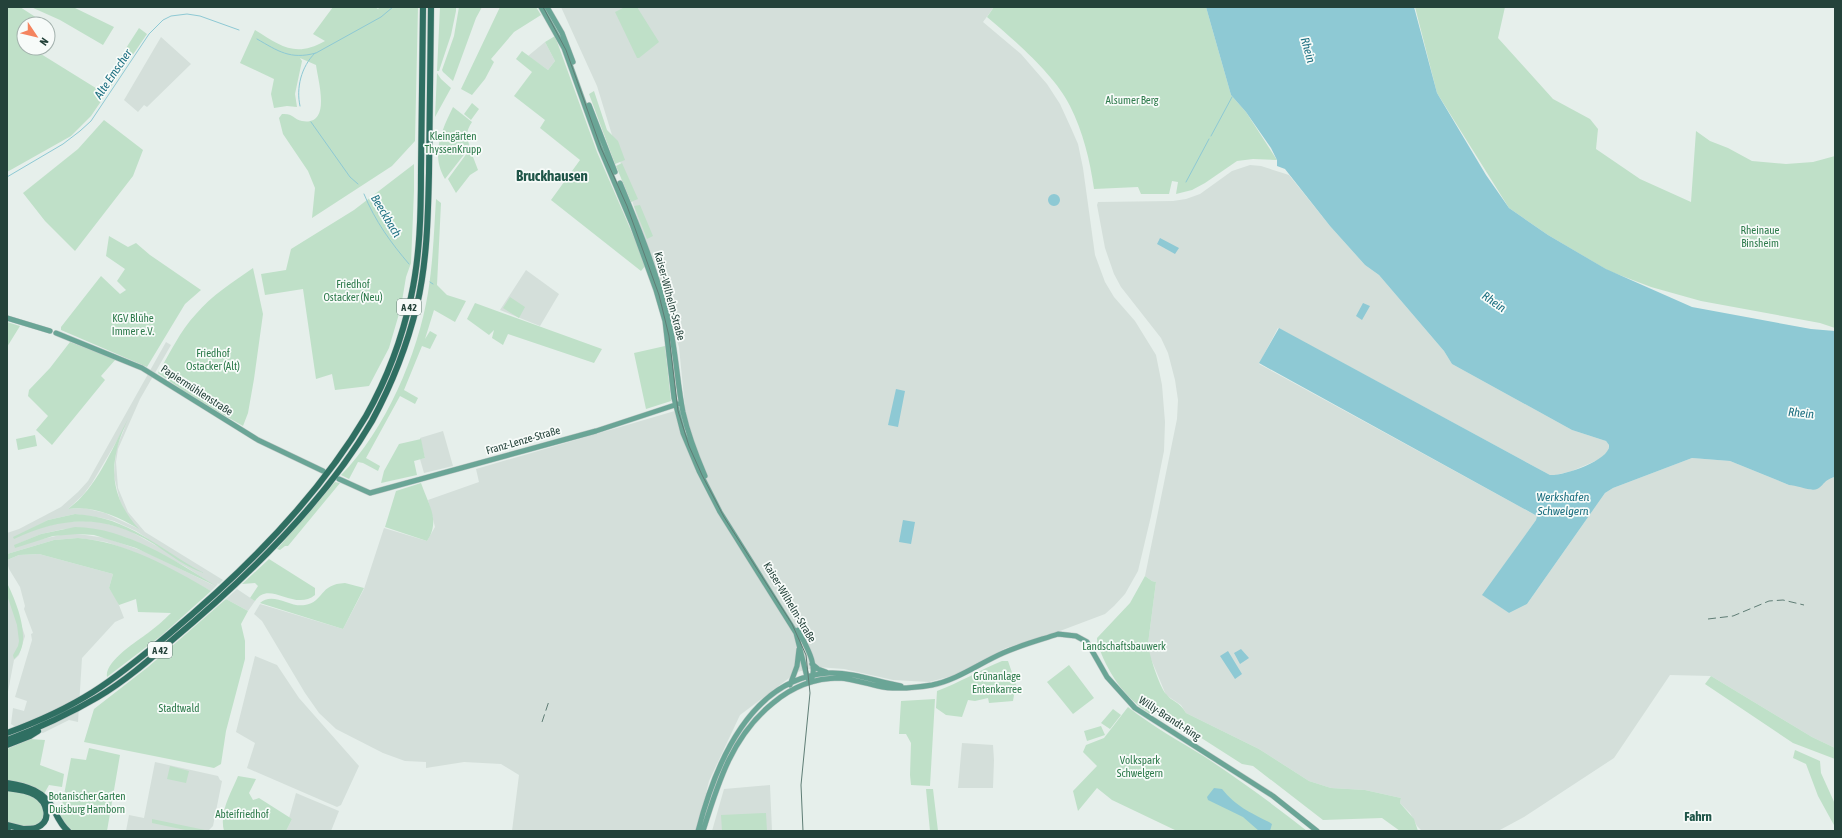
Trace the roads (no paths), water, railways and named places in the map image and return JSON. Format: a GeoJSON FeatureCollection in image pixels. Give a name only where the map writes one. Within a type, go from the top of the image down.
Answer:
{"type":"FeatureCollection","features":[{"type":"Feature","properties":{"kind":"highway","name":"A 42"},"geometry":{"type":"LineString","coordinates":[[7,733],[48,717],[82,699],[107,683],[201,606],[230,579],[301,505],[350,441],[373,403],[398,344],[411,299],[418,254],[421,218],[423,7]]}},
{"type":"Feature","properties":{"kind":"highway","name":"A 42"},"geometry":{"type":"LineString","coordinates":[[7,740],[46,725],[112,688],[145,663],[207,610],[266,553],[316,498],[356,445],[387,393],[406,346],[417,303],[425,255],[428,212],[431,7]]}},
{"type":"Feature","properties":{"kind":"highway"},"geometry":{"type":"LineString","coordinates":[[7,745],[30,736],[46,725]]}},
{"type":"Feature","properties":{"kind":"highway"},"geometry":{"type":"LineString","coordinates":[[7,787],[24,790],[35,795],[41,799],[46,808],[46,818],[41,825],[36,828],[23,829]]}},
{"type":"Feature","properties":{"kind":"highway"},"geometry":{"type":"LineString","coordinates":[[7,787],[31,788],[42,795],[49,802],[57,818],[68,831]]}},
{"type":"Feature","properties":{"kind":"highway"},"geometry":{"type":"LineString","coordinates":[[7,825],[33,831]]}},
{"type":"Feature","properties":{"kind":"main road","name":"Kaiser-Wilhelm-Straße"},"geometry":{"type":"LineString","coordinates":[[541,7],[564,48],[600,148],[630,218],[656,290],[668,335],[678,404],[689,436],[710,485],[730,523],[792,623],[812,664],[814,676]]}},
{"type":"Feature","properties":{"kind":"main road","name":"Kaiser-Wilhelm-Straße"},"geometry":{"type":"LineString","coordinates":[[547,7],[562,33],[610,161],[649,254],[669,322],[678,404]]}},
{"type":"Feature","properties":{"kind":"main road","name":"Papiermühlenstraße"},"geometry":{"type":"LineString","coordinates":[[7,318],[50,331],[52,335],[56,333],[138,366],[159,377],[258,440],[323,471]]}},
{"type":"Feature","properties":{"kind":"main road","name":"Franz-Lenze-Straße"},"geometry":{"type":"LineString","coordinates":[[339,479],[370,493],[596,431],[678,404]]}},
{"type":"Feature","properties":{"kind":"main road","name":"Kaiser-Wilhelm-Straße"},"geometry":{"type":"LineString","coordinates":[[792,623],[807,677],[810,682]]}},
{"type":"Feature","properties":{"kind":"main road","name":"Willy-Brandt-Ring"},"geometry":{"type":"LineString","coordinates":[[703,831],[722,772],[744,733],[757,717],[777,699],[792,689],[810,682],[842,678],[879,686],[898,688],[941,682],[1005,652],[1058,634],[1076,636],[1090,645],[1107,677],[1134,708],[1273,796],[1317,831]]}},
{"type":"Feature","properties":{"kind":"main road"},"geometry":{"type":"LineString","coordinates":[[790,685],[799,660],[798,642]]}},
{"type":"Feature","properties":{"kind":"main road"},"geometry":{"type":"LineString","coordinates":[[812,664],[818,670],[829,673]]}},
{"type":"Feature","properties":{"kind":"main road","name":"Willy-Brandt-Ring"},"geometry":{"type":"LineString","coordinates":[[698,831],[714,778],[736,734],[750,716],[765,702],[790,685],[807,677],[829,673],[840,673],[882,683],[912,687]]}},
{"type":"Feature","properties":{"kind":"main road"},"geometry":{"type":"LineString","coordinates":[[810,682],[814,676]]}},
{"type":"Feature","properties":{"kind":"water"},"geometry":{"type":"Polygon","coordinates":[[[1206,7],[1414,7],[1437,93],[1486,175],[1509,208],[1548,235],[1606,269],[1692,307],[1811,329],[1835,331],[1835,477],[1826,481],[1817,489],[1812,490],[1789,485],[1730,461],[1692,458],[1613,488],[1605,493],[1527,604],[1509,613],[1482,595],[1536,520],[1537,516],[1259,363],[1279,328],[1550,475],[1575,470],[1595,461],[1608,451],[1609,445],[1606,441],[1572,430],[1452,364],[1444,351],[1379,275],[1365,265],[1330,226],[1285,169],[1277,166],[1277,160],[1271,148],[1246,112],[1231,95],[1206,7]]]}},
{"type":"Feature","properties":{"kind":"water"},"geometry":{"type":"Polygon","coordinates":[[[1052,194],[1056,194],[1060,200],[1056,206],[1052,206],[1048,202],[1048,198],[1052,194]]]}},
{"type":"Feature","properties":{"kind":"water"},"geometry":{"type":"Polygon","coordinates":[[[1160,238],[1179,248],[1175,254],[1157,244],[1160,238]]]}},
{"type":"Feature","properties":{"kind":"water"},"geometry":{"type":"Polygon","coordinates":[[[1363,303],[1370,306],[1362,320],[1356,316],[1363,303]]]}},
{"type":"Feature","properties":{"kind":"water"},"geometry":{"type":"Polygon","coordinates":[[[896,389],[905,391],[898,427],[888,425],[896,389]]]}},
{"type":"Feature","properties":{"kind":"water"},"geometry":{"type":"Polygon","coordinates":[[[903,520],[915,522],[911,544],[899,542],[903,520]]]}},
{"type":"Feature","properties":{"kind":"water"},"geometry":{"type":"Polygon","coordinates":[[[1241,649],[1249,658],[1240,664],[1234,653],[1241,649]]]}},
{"type":"Feature","properties":{"kind":"water"},"geometry":{"type":"Polygon","coordinates":[[[1228,651],[1242,674],[1235,679],[1220,656],[1228,651]]]}},
{"type":"Feature","properties":{"kind":"water"},"geometry":{"type":"Polygon","coordinates":[[[1214,788],[1222,789],[1227,795],[1249,812],[1272,824],[1270,831],[1259,831],[1243,817],[1208,800],[1207,797],[1214,788]]]}},
{"type":"Feature","properties":{"kind":"waterway","name":"Alte Emscher"},"geometry":{"type":"LineString","coordinates":[[257,39],[278,51],[291,55],[307,55],[316,53],[381,17],[393,7]]}},
{"type":"Feature","properties":{"kind":"waterway","name":"Alte Emscher"},"geometry":{"type":"LineString","coordinates":[[7,177],[63,144],[91,121],[149,34],[163,20],[171,16],[187,14],[200,16],[239,30]]}},
{"type":"Feature","properties":{"kind":"waterway","name":"Beeckbach"},"geometry":{"type":"LineString","coordinates":[[300,106],[299,85],[303,71],[315,53]]}},
{"type":"Feature","properties":{"kind":"waterway"},"geometry":{"type":"LineString","coordinates":[[1211,136],[1232,97]]}},
{"type":"Feature","properties":{"kind":"waterway","name":"Beeckbach"},"geometry":{"type":"LineString","coordinates":[[311,122],[350,177],[358,184]]}},
{"type":"Feature","properties":{"kind":"waterway"},"geometry":{"type":"LineString","coordinates":[[1186,182],[1209,139]]}},
{"type":"Feature","properties":{"kind":"waterway","name":"Beeckbach"},"geometry":{"type":"LineString","coordinates":[[364,194],[384,231],[409,264]]}},
{"type":"Feature","properties":{"kind":"tram line"},"geometry":{"type":"LineString","coordinates":[[543,7],[566,50],[601,148],[627,206],[659,295],[669,336],[678,411],[689,446],[724,517],[792,624],[806,655],[810,693],[801,785],[803,831]]}},
{"type":"Feature","properties":{"kind":"railway"},"geometry":{"type":"LineString","coordinates":[[1708,619],[1733,616],[1769,601],[1783,600],[1804,605]]}},
{"type":"Feature","properties":{"kind":"railway"},"geometry":{"type":"LineString","coordinates":[[542,722],[549,701]]}},
{"type":"Feature","properties":{"kind":"district","name":"Bruckhausen"},"geometry":{"type":"Point","coordinates":[552,175]}},
{"type":"Feature","properties":{"kind":"district","name":"Fahrn"},"geometry":{"type":"Point","coordinates":[1698,816]}},
{"type":"Feature","properties":{"kind":"water label","name":"Rhein"},"geometry":{"type":"Point","coordinates":[1308,50]}},
{"type":"Feature","properties":{"kind":"water label","name":"Rhein"},"geometry":{"type":"Point","coordinates":[1494,302]}},
{"type":"Feature","properties":{"kind":"water label","name":"Rhein"},"geometry":{"type":"Point","coordinates":[1801,413]}},
{"type":"Feature","properties":{"kind":"water label","name":"Werkshafen Schwelgern"},"geometry":{"type":"Point","coordinates":[1563,504]}},
{"type":"Feature","properties":{"kind":"park label","name":"Alsumer Berg"},"geometry":{"type":"Point","coordinates":[1132,100]}},
{"type":"Feature","properties":{"kind":"park label","name":"Kleingärten ThyssenKrupp"},"geometry":{"type":"Point","coordinates":[453,142]}},
{"type":"Feature","properties":{"kind":"park label","name":"Rheinaue Binsheim"},"geometry":{"type":"Point","coordinates":[1760,236]}},
{"type":"Feature","properties":{"kind":"park label","name":"Friedhof Ostacker (Neu)"},"geometry":{"type":"Point","coordinates":[353,290]}},
{"type":"Feature","properties":{"kind":"park label","name":"KGV Blühe Immer e.V."},"geometry":{"type":"Point","coordinates":[133,324]}},
{"type":"Feature","properties":{"kind":"park label","name":"Friedhof Ostacker (Alt)"},"geometry":{"type":"Point","coordinates":[213,359]}},
{"type":"Feature","properties":{"kind":"park label","name":"Landschaftsbauwerk"},"geometry":{"type":"Point","coordinates":[1124,646]}},
{"type":"Feature","properties":{"kind":"park label","name":"Grünanlage Entenkarree"},"geometry":{"type":"Point","coordinates":[997,682]}},
{"type":"Feature","properties":{"kind":"park label","name":"Stadtwald"},"geometry":{"type":"Point","coordinates":[179,708]}},
{"type":"Feature","properties":{"kind":"park label","name":"Volkspark Schwelgern"},"geometry":{"type":"Point","coordinates":[1140,766]}},
{"type":"Feature","properties":{"kind":"park label","name":"Botanischer Garten Duisburg Hamborn"},"geometry":{"type":"Point","coordinates":[87,802]}},
{"type":"Feature","properties":{"kind":"park label","name":"Abteifriedhof"},"geometry":{"type":"Point","coordinates":[242,814]}}]}
